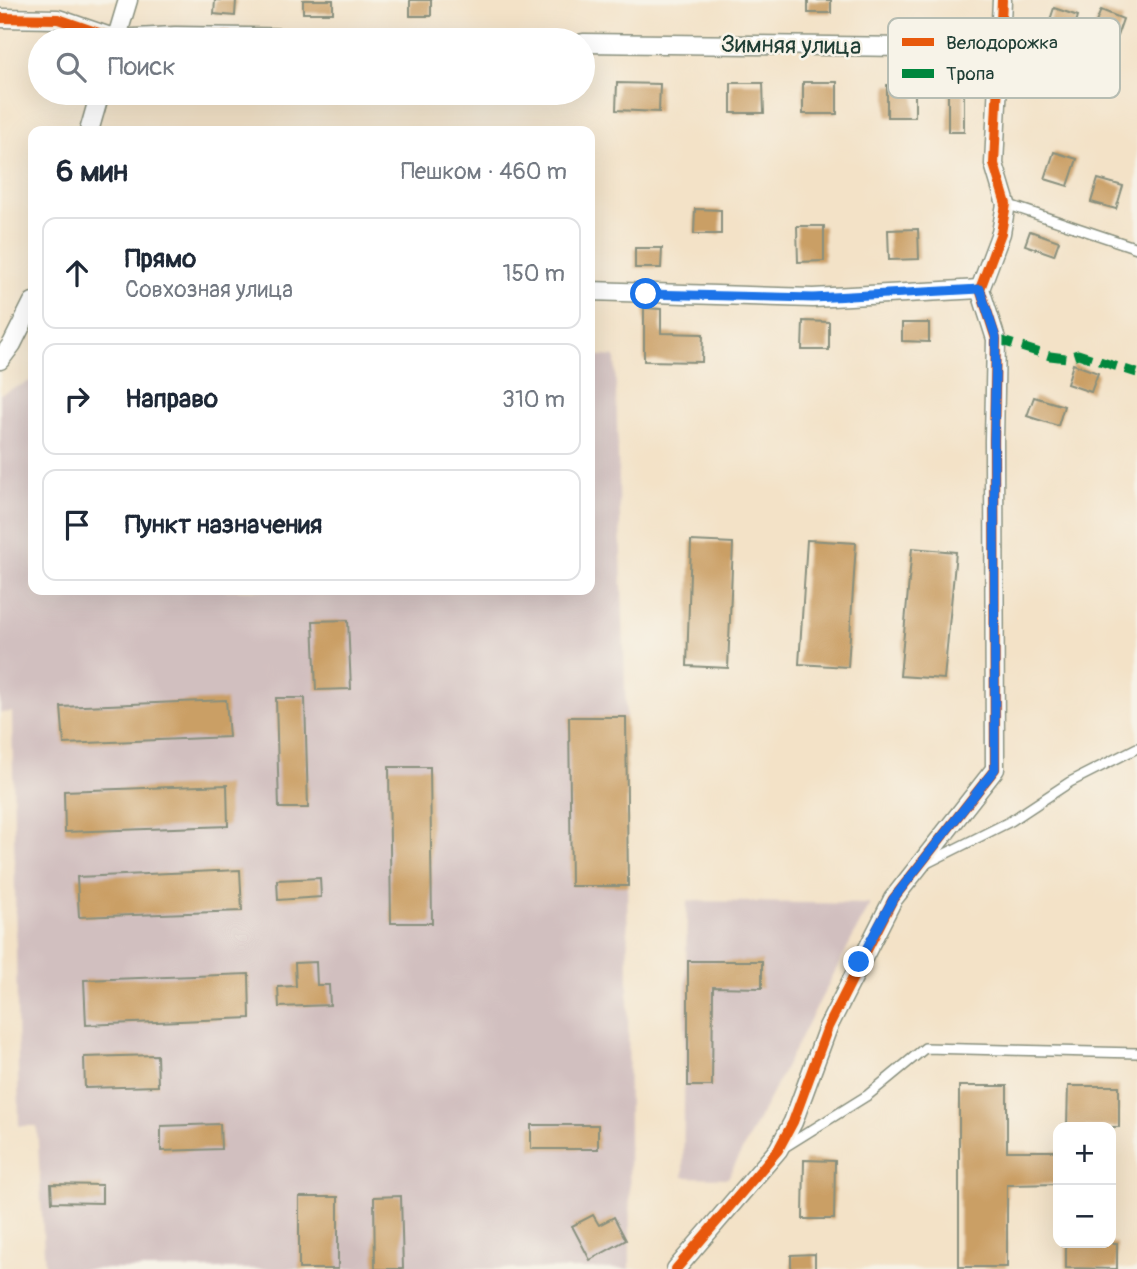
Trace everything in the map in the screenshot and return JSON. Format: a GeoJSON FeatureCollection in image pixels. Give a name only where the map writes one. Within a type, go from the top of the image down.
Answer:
{"type":"FeatureCollection","features":[{"type":"Feature","properties":{"kind":"street"},"geometry":{"type":"LineString","coordinates":[[120,28],[128,0]]}},
{"type":"Feature","properties":{"kind":"street"},"geometry":{"type":"LineString","coordinates":[[1001,18],[1002,0]]}},
{"type":"Feature","properties":{"kind":"street"},"geometry":{"type":"LineString","coordinates":[[0,18],[58,19],[83,28]]}},
{"type":"Feature","properties":{"kind":"street","name":"Зимняя улица"},"geometry":{"type":"LineString","coordinates":[[595,43],[888,47]]}},
{"type":"Feature","properties":{"kind":"street"},"geometry":{"type":"LineString","coordinates":[[678,1268],[778,1150],[793,1122],[828,1027],[893,899],[995,769],[996,338],[980,289],[1001,233],[1006,204],[994,164],[997,98]]}},
{"type":"Feature","properties":{"kind":"street"},"geometry":{"type":"LineString","coordinates":[[90,126],[97,105]]}},
{"type":"Feature","properties":{"kind":"street"},"geometry":{"type":"LineString","coordinates":[[595,291],[813,298],[980,289]]}},
{"type":"Feature","properties":{"kind":"street"},"geometry":{"type":"LineString","coordinates":[[0,360],[6,338],[28,309]]}},
{"type":"Feature","properties":{"kind":"lane"},"geometry":{"type":"LineString","coordinates":[[1006,204],[1137,248]]}},
{"type":"Feature","properties":{"kind":"lane"},"geometry":{"type":"LineString","coordinates":[[919,867],[1011,821],[1070,782],[1137,748]]}},
{"type":"Feature","properties":{"kind":"lane"},"geometry":{"type":"LineString","coordinates":[[778,1150],[868,1095],[925,1048],[1137,1053]]}},
{"type":"Feature","properties":{"kind":"shaded area"},"geometry":{"type":"Polygon","coordinates":[[[595,355],[615,357],[626,717],[630,1269],[45,1269],[37,1126],[19,1126],[12,712],[0,713],[0,394],[28,382],[28,595],[595,595],[595,355]]]}},
{"type":"Feature","properties":{"kind":"shaded area"},"geometry":{"type":"Polygon","coordinates":[[[687,901],[870,904],[728,1178],[683,1177],[687,901]]]}},
{"type":"Feature","properties":{"kind":"building"},"geometry":{"type":"Polygon","coordinates":[[[215,0],[236,0],[235,16],[214,14],[215,0]]]}},
{"type":"Feature","properties":{"kind":"building"},"geometry":{"type":"Polygon","coordinates":[[[303,0],[333,0],[333,13],[303,13],[303,0]]]}},
{"type":"Feature","properties":{"kind":"building"},"geometry":{"type":"Polygon","coordinates":[[[410,0],[431,0],[431,16],[410,16],[410,0]]]}},
{"type":"Feature","properties":{"kind":"building"},"geometry":{"type":"Polygon","coordinates":[[[808,0],[831,0],[831,13],[808,13],[808,0]]]}},
{"type":"Feature","properties":{"kind":"building"},"geometry":{"type":"Polygon","coordinates":[[[1054,8],[1078,16],[1077,18],[1051,18],[1054,8]]]}},
{"type":"Feature","properties":{"kind":"building"},"geometry":{"type":"Polygon","coordinates":[[[1101,10],[1123,19],[1120,28],[1120,18],[1098,18],[1101,10]]]}},
{"type":"Feature","properties":{"kind":"building"},"geometry":{"type":"Polygon","coordinates":[[[803,82],[837,82],[837,114],[803,114],[803,82]]]}},
{"type":"Feature","properties":{"kind":"building"},"geometry":{"type":"Polygon","coordinates":[[[617,83],[660,84],[659,112],[616,110],[617,83]]]}},
{"type":"Feature","properties":{"kind":"building"},"geometry":{"type":"Polygon","coordinates":[[[731,83],[763,83],[764,113],[731,113],[731,83]]]}},
{"type":"Feature","properties":{"kind":"building"},"geometry":{"type":"Polygon","coordinates":[[[887,85],[888,98],[915,98],[915,117],[887,117],[887,85]]]}},
{"type":"Feature","properties":{"kind":"building"},"geometry":{"type":"Polygon","coordinates":[[[948,98],[964,98],[964,132],[948,132],[948,98]]]}},
{"type":"Feature","properties":{"kind":"building"},"geometry":{"type":"Polygon","coordinates":[[[1054,152],[1077,159],[1068,186],[1045,179],[1054,152]]]}},
{"type":"Feature","properties":{"kind":"building"},"geometry":{"type":"Polygon","coordinates":[[[1098,179],[1123,186],[1116,209],[1091,202],[1098,179]]]}},
{"type":"Feature","properties":{"kind":"building"},"geometry":{"type":"Polygon","coordinates":[[[695,209],[721,210],[721,234],[694,234],[695,209]]]}},
{"type":"Feature","properties":{"kind":"building"},"geometry":{"type":"Polygon","coordinates":[[[797,226],[824,226],[824,261],[798,262],[797,226]]]}},
{"type":"Feature","properties":{"kind":"building"},"geometry":{"type":"Polygon","coordinates":[[[918,229],[919,259],[889,260],[888,230],[918,229]]]}},
{"type":"Feature","properties":{"kind":"building"},"geometry":{"type":"Polygon","coordinates":[[[1030,231],[1059,241],[1054,255],[1025,245],[1030,231]]]}},
{"type":"Feature","properties":{"kind":"building"},"geometry":{"type":"Polygon","coordinates":[[[635,248],[662,248],[661,268],[635,268],[635,248]]]}},
{"type":"Feature","properties":{"kind":"building"},"geometry":{"type":"Polygon","coordinates":[[[644,308],[661,309],[661,333],[703,334],[702,362],[644,361],[644,308]]]}},
{"type":"Feature","properties":{"kind":"building"},"geometry":{"type":"Polygon","coordinates":[[[803,321],[829,322],[829,350],[802,350],[803,321]]]}},
{"type":"Feature","properties":{"kind":"building"},"geometry":{"type":"Polygon","coordinates":[[[902,323],[929,323],[929,342],[902,341],[902,323]]]}},
{"type":"Feature","properties":{"kind":"building"},"geometry":{"type":"Polygon","coordinates":[[[1073,364],[1098,373],[1091,392],[1067,384],[1073,364]]]}},
{"type":"Feature","properties":{"kind":"building"},"geometry":{"type":"Polygon","coordinates":[[[1034,397],[1064,406],[1058,426],[1027,416],[1034,397]]]}},
{"type":"Feature","properties":{"kind":"building"},"geometry":{"type":"Polygon","coordinates":[[[807,540],[856,543],[848,667],[799,664],[807,540]]]}},
{"type":"Feature","properties":{"kind":"building"},"geometry":{"type":"Polygon","coordinates":[[[691,541],[733,543],[728,668],[687,666],[691,541]]]}},
{"type":"Feature","properties":{"kind":"building"},"geometry":{"type":"Polygon","coordinates":[[[912,548],[956,552],[944,679],[900,676],[912,548]]]}},
{"type":"Feature","properties":{"kind":"building"},"geometry":{"type":"Polygon","coordinates":[[[348,620],[351,689],[316,690],[313,621],[348,620]]]}},
{"type":"Feature","properties":{"kind":"building"},"geometry":{"type":"Polygon","coordinates":[[[276,698],[305,698],[308,808],[279,808],[276,698]]]}},
{"type":"Feature","properties":{"kind":"building"},"geometry":{"type":"Polygon","coordinates":[[[226,700],[229,737],[64,744],[61,707],[226,700]]]}},
{"type":"Feature","properties":{"kind":"building"},"geometry":{"type":"Polygon","coordinates":[[[569,717],[626,717],[628,886],[571,886],[569,717]]]}},
{"type":"Feature","properties":{"kind":"building"},"geometry":{"type":"Polygon","coordinates":[[[389,767],[430,767],[432,923],[391,923],[389,767]]]}},
{"type":"Feature","properties":{"kind":"building"},"geometry":{"type":"Polygon","coordinates":[[[227,785],[228,826],[65,832],[64,791],[227,785]]]}},
{"type":"Feature","properties":{"kind":"building"},"geometry":{"type":"Polygon","coordinates":[[[240,870],[242,911],[79,917],[77,877],[240,870]]]}},
{"type":"Feature","properties":{"kind":"building"},"geometry":{"type":"Polygon","coordinates":[[[320,878],[321,897],[278,900],[277,880],[320,878]]]}},
{"type":"Feature","properties":{"kind":"building"},"geometry":{"type":"Polygon","coordinates":[[[688,961],[762,961],[762,988],[713,987],[712,1086],[688,1086],[688,961]]]}},
{"type":"Feature","properties":{"kind":"building"},"geometry":{"type":"Polygon","coordinates":[[[316,962],[317,985],[329,985],[330,1005],[279,1007],[278,987],[296,986],[295,963],[316,962]]]}},
{"type":"Feature","properties":{"kind":"building"},"geometry":{"type":"Polygon","coordinates":[[[249,974],[250,1018],[86,1025],[84,980],[249,974]]]}},
{"type":"Feature","properties":{"kind":"building"},"geometry":{"type":"Polygon","coordinates":[[[157,1055],[158,1086],[85,1088],[84,1057],[157,1055]]]}},
{"type":"Feature","properties":{"kind":"building"},"geometry":{"type":"Polygon","coordinates":[[[959,1086],[1007,1086],[1007,1151],[1053,1151],[1053,1184],[1007,1185],[1007,1267],[959,1267],[959,1086]]]}},
{"type":"Feature","properties":{"kind":"building"},"geometry":{"type":"Polygon","coordinates":[[[1068,1086],[1119,1086],[1119,1127],[1116,1127],[1116,1122],[1067,1122],[1068,1086]]]}},
{"type":"Feature","properties":{"kind":"building"},"geometry":{"type":"Polygon","coordinates":[[[220,1124],[221,1149],[161,1151],[161,1126],[220,1124]]]}},
{"type":"Feature","properties":{"kind":"building"},"geometry":{"type":"Polygon","coordinates":[[[531,1125],[598,1125],[598,1149],[531,1149],[531,1125]]]}},
{"type":"Feature","properties":{"kind":"building"},"geometry":{"type":"Polygon","coordinates":[[[804,1160],[835,1161],[834,1219],[803,1219],[804,1160]]]}},
{"type":"Feature","properties":{"kind":"building"},"geometry":{"type":"Polygon","coordinates":[[[51,1184],[102,1185],[102,1203],[52,1202],[51,1184]]]}},
{"type":"Feature","properties":{"kind":"building"},"geometry":{"type":"Polygon","coordinates":[[[401,1196],[403,1269],[375,1269],[374,1197],[401,1196]]]}},
{"type":"Feature","properties":{"kind":"building"},"geometry":{"type":"Polygon","coordinates":[[[299,1197],[338,1197],[338,1269],[299,1269],[299,1197]]]}},
{"type":"Feature","properties":{"kind":"building"},"geometry":{"type":"Polygon","coordinates":[[[593,1215],[599,1225],[614,1217],[626,1240],[590,1260],[572,1226],[593,1215]]]}},
{"type":"Feature","properties":{"kind":"building"},"geometry":{"type":"Polygon","coordinates":[[[1117,1243],[1117,1269],[1066,1268],[1066,1248],[1116,1248],[1117,1243]]]}},
{"type":"Feature","properties":{"kind":"building"},"geometry":{"type":"Polygon","coordinates":[[[815,1254],[815,1269],[791,1269],[791,1255],[815,1254]]]}},
{"type":"Feature","properties":{"kind":"marked path"},"geometry":{"type":"LineString","coordinates":[[996,339],[1050,356],[1066,358],[1078,354],[1137,373]]}},
{"type":"Feature","properties":{"kind":"cycle path"},"geometry":{"type":"LineString","coordinates":[[1001,18],[1002,0]]}},
{"type":"Feature","properties":{"kind":"cycle path"},"geometry":{"type":"LineString","coordinates":[[0,18],[58,19],[84,28]]}},
{"type":"Feature","properties":{"kind":"cycle path"},"geometry":{"type":"LineString","coordinates":[[676,1269],[778,1150],[793,1122],[828,1027],[893,899],[995,769],[996,339],[980,289],[1001,233],[1006,204],[994,164],[997,98]]}},
{"type":"Feature","properties":{"kind":"route"},"geometry":{"type":"LineString","coordinates":[[646,294],[813,298],[980,289],[996,338],[995,769],[893,899],[859,962]]}}]}
